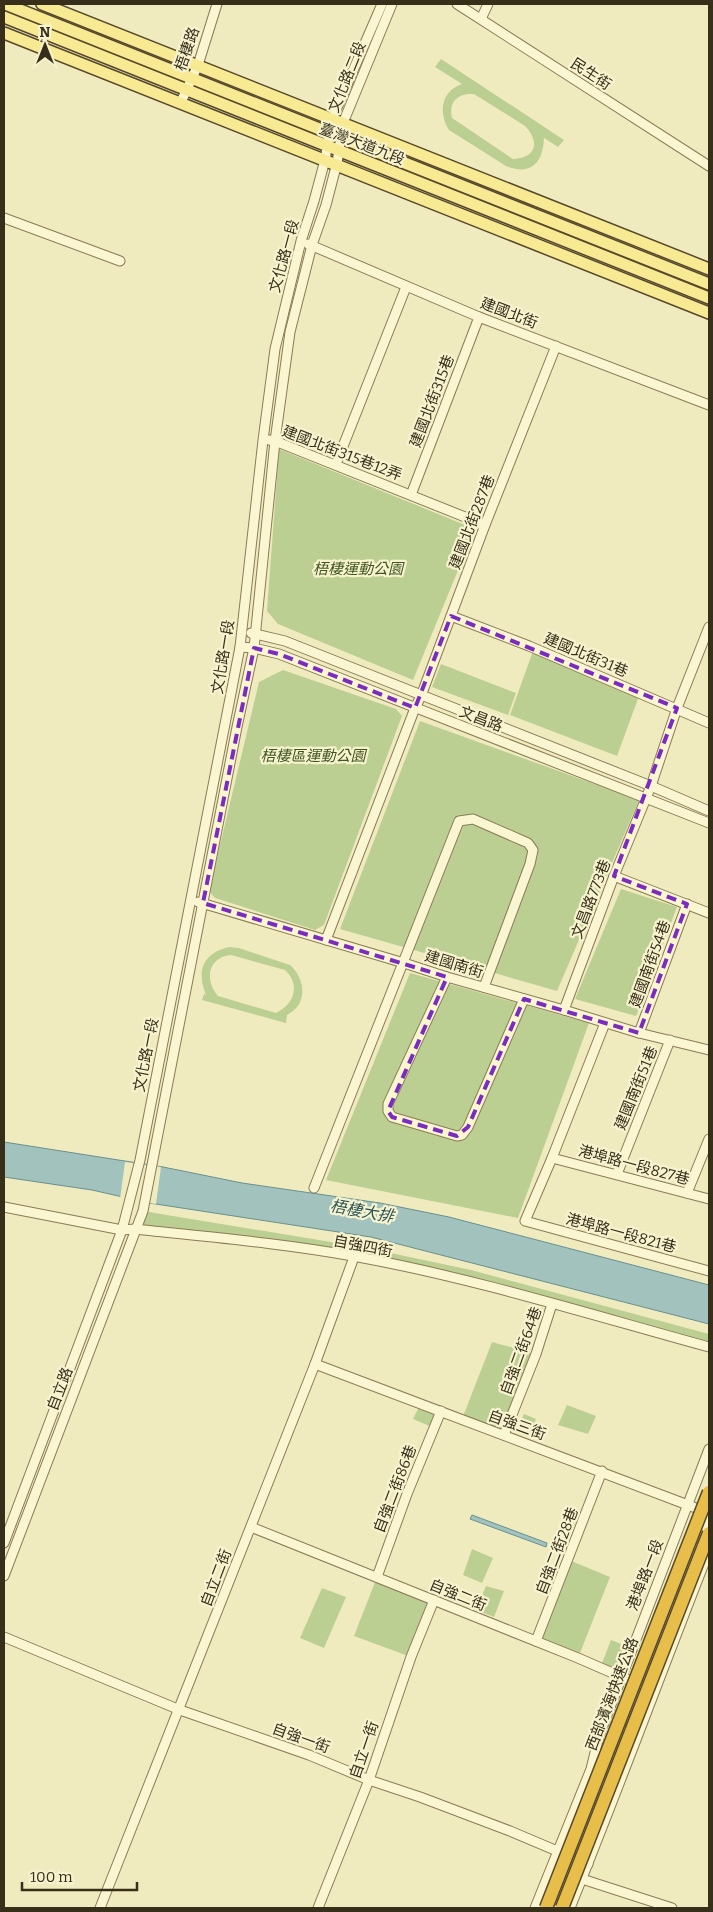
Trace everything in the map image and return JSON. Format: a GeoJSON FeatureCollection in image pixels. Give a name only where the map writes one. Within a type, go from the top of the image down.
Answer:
{"type":"FeatureCollection","features":[{"type":"Feature","properties":{"kind":"highway","name":"西部濱海快速公路"},"geometry":{"type":"LineString","coordinates":[[546,1908],[709,1492]]}},
{"type":"Feature","properties":{"kind":"highway","name":"西部濱海快速公路"},"geometry":{"type":"LineString","coordinates":[[562,1908],[709,1533]]}},
{"type":"Feature","properties":{"kind":"main road","name":"臺灣大道九段"},"geometry":{"type":"LineString","coordinates":[[5,4],[709,284]]}},
{"type":"Feature","properties":{"kind":"main road","name":"臺灣大道九段"},"geometry":{"type":"LineString","coordinates":[[42,4],[709,269]]}},
{"type":"Feature","properties":{"kind":"main road","name":"臺灣大道九段"},"geometry":{"type":"LineString","coordinates":[[4,17],[709,298]]}},
{"type":"Feature","properties":{"kind":"main road","name":"臺灣大道九段"},"geometry":{"type":"LineString","coordinates":[[4,33],[336,163],[709,313]]}},
{"type":"Feature","properties":{"kind":"street","name":"梧棲路"},"geometry":{"type":"LineString","coordinates":[[181,102],[198,65],[217,4]]}},
{"type":"Feature","properties":{"kind":"street","name":"文化路二段"},"geometry":{"type":"LineString","coordinates":[[325,160],[332,148],[338,121],[382,4]]}},
{"type":"Feature","properties":{"kind":"street","name":"文化路二段"},"geometry":{"type":"LineString","coordinates":[[338,121],[392,4]]}},
{"type":"Feature","properties":{"kind":"street","name":"民生街"},"geometry":{"type":"LineString","coordinates":[[457,4],[709,166]]}},
{"type":"Feature","properties":{"kind":"street"},"geometry":{"type":"LineString","coordinates":[[481,19],[488,4]]}},
{"type":"Feature","properties":{"kind":"street","name":"文化路二段"},"geometry":{"type":"LineString","coordinates":[[332,148],[336,163]]}},
{"type":"Feature","properties":{"kind":"street","name":"文化路一段"},"geometry":{"type":"LineString","coordinates":[[129,1207],[140,1160],[240,647],[275,349],[301,241],[325,160]]}},
{"type":"Feature","properties":{"kind":"street","name":"文化路一段"},"geometry":{"type":"LineString","coordinates":[[143,1211],[254,648],[275,441],[290,332],[312,245],[326,205],[336,163]]}},
{"type":"Feature","properties":{"kind":"street"},"geometry":{"type":"LineString","coordinates":[[4,218],[120,261]]}},
{"type":"Feature","properties":{"kind":"street","name":"建國北街"},"geometry":{"type":"LineString","coordinates":[[301,241],[479,317],[709,405]]}},
{"type":"Feature","properties":{"kind":"street"},"geometry":{"type":"LineString","coordinates":[[336,464],[406,287]]}},
{"type":"Feature","properties":{"kind":"street","name":"建國北街315巷"},"geometry":{"type":"LineString","coordinates":[[411,494],[479,317]]}},
{"type":"Feature","properties":{"kind":"street","name":"建國北街287巷"},"geometry":{"type":"LineString","coordinates":[[326,940],[556,346]]}},
{"type":"Feature","properties":{"kind":"street","name":"建國北街315巷12弄"},"geometry":{"type":"LineString","coordinates":[[263,440],[275,441],[336,464],[485,526]]}},
{"type":"Feature","properties":{"kind":"street","name":"建國北街31巷"},"geometry":{"type":"LineString","coordinates":[[451,616],[529,646],[709,722]]}},
{"type":"Feature","properties":{"kind":"street","name":"文昌路773巷"},"geometry":{"type":"LineString","coordinates":[[564,1010],[614,876],[651,786],[677,708],[709,627]]}},
{"type":"Feature","properties":{"kind":"street","name":"文昌路"},"geometry":{"type":"LineString","coordinates":[[242,631],[285,641],[651,786],[709,811]]}},
{"type":"Feature","properties":{"kind":"street","name":"文昌路"},"geometry":{"type":"LineString","coordinates":[[240,647],[279,654],[709,823]]}},
{"type":"Feature","properties":{"kind":"street"},"geometry":{"type":"LineString","coordinates":[[314,1188],[459,822],[473,819],[528,843],[533,850],[527,872],[484,987]]}},
{"type":"Feature","properties":{"kind":"street"},"geometry":{"type":"LineString","coordinates":[[614,876],[709,913]]}},
{"type":"Feature","properties":{"kind":"street","name":"建國南街"},"geometry":{"type":"LineString","coordinates":[[191,900],[639,1033],[709,1050]]}},
{"type":"Feature","properties":{"kind":"street","name":"建國南街54巷"},"geometry":{"type":"LineString","coordinates":[[639,1033],[687,904]]}},
{"type":"Feature","properties":{"kind":"street"},"geometry":{"type":"LineString","coordinates":[[447,977],[388,1104],[388,1111],[392,1118],[457,1136],[462,1134],[468,1127],[524,999]]}},
{"type":"Feature","properties":{"kind":"street"},"geometry":{"type":"LineString","coordinates":[[552,1158],[605,1023]]}},
{"type":"Feature","properties":{"kind":"street","name":"建國南街51巷"},"geometry":{"type":"LineString","coordinates":[[617,1174],[670,1040]]}},
{"type":"Feature","properties":{"kind":"street"},"geometry":{"type":"LineString","coordinates":[[686,1193],[709,1139]]}},
{"type":"Feature","properties":{"kind":"street","name":"港埠路一段827巷"},"geometry":{"type":"LineString","coordinates":[[552,1158],[709,1199]]}},
{"type":"Feature","properties":{"kind":"street","name":"港埠路一段821巷"},"geometry":{"type":"LineString","coordinates":[[552,1158],[525,1221],[709,1271]]}},
{"type":"Feature","properties":{"kind":"street","name":"自強四街"},"geometry":{"type":"LineString","coordinates":[[4,1207],[122,1230],[135,1229],[254,1242],[354,1256],[469,1282],[709,1348]]}},
{"type":"Feature","properties":{"kind":"street","name":"自立路"},"geometry":{"type":"LineString","coordinates":[[4,1544],[129,1207]]}},
{"type":"Feature","properties":{"kind":"street","name":"自立路"},"geometry":{"type":"LineString","coordinates":[[4,1576],[143,1211]]}},
{"type":"Feature","properties":{"kind":"street","name":"自立二街"},"geometry":{"type":"LineString","coordinates":[[100,1908],[252,1526],[266,1485],[315,1364],[354,1256]]}},
{"type":"Feature","properties":{"kind":"street","name":"自強二街64巷"},"geometry":{"type":"LineString","coordinates":[[504,1435],[536,1354],[552,1304]]}},
{"type":"Feature","properties":{"kind":"street","name":"自強三街"},"geometry":{"type":"LineString","coordinates":[[315,1364],[709,1513]]}},
{"type":"Feature","properties":{"kind":"street","name":"自強二街86巷"},"geometry":{"type":"LineString","coordinates":[[377,1577],[406,1494],[440,1411]]}},
{"type":"Feature","properties":{"kind":"street","name":"港埠路一段"},"geometry":{"type":"LineString","coordinates":[[535,1908],[591,1769],[599,1736],[621,1676],[709,1449]]}},
{"type":"Feature","properties":{"kind":"street","name":"自強二街28巷"},"geometry":{"type":"LineString","coordinates":[[536,1641],[602,1471]]}},
{"type":"Feature","properties":{"kind":"street","name":"港埠路一段"},"geometry":{"type":"LineString","coordinates":[[591,1769],[631,1709],[709,1513]]}},
{"type":"Feature","properties":{"kind":"street","name":"自強二街"},"geometry":{"type":"LineString","coordinates":[[252,1526],[641,1684],[654,1691]]}},
{"type":"Feature","properties":{"kind":"street","name":"港埠路一段"},"geometry":{"type":"LineString","coordinates":[[570,1908],[709,1551]]}},
{"type":"Feature","properties":{"kind":"street","name":"自立一街"},"geometry":{"type":"LineString","coordinates":[[318,1908],[369,1780],[411,1657],[434,1600]]}},
{"type":"Feature","properties":{"kind":"street","name":"自強一街"},"geometry":{"type":"LineString","coordinates":[[4,1637],[180,1710],[309,1755],[369,1780],[510,1831],[588,1864]]}},
{"type":"Feature","properties":{"kind":"street","name":"港埠路一段"},"geometry":{"type":"LineString","coordinates":[[621,1780],[631,1709]]}},
{"type":"Feature","properties":{"kind":"street"},"geometry":{"type":"LineString","coordinates":[[582,1879],[672,1908]]}},
{"type":"Feature","properties":{"kind":"highlighted area"},"geometry":{"type":"Polygon","coordinates":[[[451,616],[677,708],[614,876],[687,904],[639,1033],[524,999],[468,1127],[457,1136],[392,1117],[388,1111],[447,977],[203,903],[254,648],[279,654],[415,708],[451,616]]]}},
{"type":"Feature","properties":{"kind":"green space"},"geometry":{"type":"Polygon","coordinates":[[[441,59],[564,140],[558,147],[544,138],[538,160],[529,168],[515,169],[506,166],[449,130],[443,117],[444,103],[450,92],[462,84],[435,67],[441,59]],[[474,94],[463,95],[456,99],[451,109],[452,118],[513,159],[527,156],[534,148],[534,143],[530,132],[525,126],[474,94]]]}},
{"type":"Feature","properties":{"kind":"green space","name":"梧棲運動公園"},"geometry":{"type":"Polygon","coordinates":[[[279,449],[475,529],[413,680],[278,624],[267,611],[279,449]]]}},
{"type":"Feature","properties":{"kind":"green space"},"geometry":{"type":"Polygon","coordinates":[[[533,651],[639,696],[617,756],[510,715],[533,651]]]}},
{"type":"Feature","properties":{"kind":"green space"},"geometry":{"type":"Polygon","coordinates":[[[441,664],[516,693],[508,715],[432,687],[441,664]]]}},
{"type":"Feature","properties":{"kind":"green space","name":"梧棲區運動公園"},"geometry":{"type":"Polygon","coordinates":[[[283,670],[396,709],[402,716],[324,925],[315,930],[215,898],[209,891],[259,682],[283,670]]]}},
{"type":"Feature","properties":{"kind":"green space"},"geometry":{"type":"Polygon","coordinates":[[[420,721],[639,800],[557,991],[340,929],[420,721]]]}},
{"type":"Feature","properties":{"kind":"green space"},"geometry":{"type":"Polygon","coordinates":[[[621,889],[677,907],[636,1016],[575,999],[621,889]]]}},
{"type":"Feature","properties":{"kind":"green space"},"geometry":{"type":"Polygon","coordinates":[[[229,947],[239,948],[290,965],[299,977],[302,984],[302,992],[299,1005],[287,1015],[286,1023],[202,1000],[204,994],[206,995],[202,978],[204,964],[208,958],[220,950],[229,947]],[[231,955],[217,960],[213,965],[210,977],[218,996],[276,1013],[287,1005],[293,994],[293,982],[285,970],[231,955]]]}},
{"type":"Feature","properties":{"kind":"green space"},"geometry":{"type":"Polygon","coordinates":[[[410,973],[589,1023],[518,1218],[326,1180],[410,973]]]}},
{"type":"Feature","properties":{"kind":"green space"},"geometry":{"type":"Polygon","coordinates":[[[143,1211],[367,1248],[471,1270],[709,1334],[709,1347],[544,1300],[366,1260],[143,1228],[143,1211]]]}},
{"type":"Feature","properties":{"kind":"green space"},"geometry":{"type":"Polygon","coordinates":[[[492,1342],[536,1354],[504,1435],[462,1419],[492,1342]]]}},
{"type":"Feature","properties":{"kind":"green space"},"geometry":{"type":"Polygon","coordinates":[[[421,1403],[441,1411],[434,1428],[413,1419],[421,1403]]]}},
{"type":"Feature","properties":{"kind":"green space"},"geometry":{"type":"Polygon","coordinates":[[[567,1405],[596,1416],[588,1434],[558,1425],[567,1405]]]}},
{"type":"Feature","properties":{"kind":"green space"},"geometry":{"type":"Polygon","coordinates":[[[524,1414],[536,1419],[529,1437],[516,1432],[524,1414]]]}},
{"type":"Feature","properties":{"kind":"green space"},"geometry":{"type":"Polygon","coordinates":[[[472,1549],[493,1558],[482,1583],[463,1575],[472,1549]]]}},
{"type":"Feature","properties":{"kind":"green space"},"geometry":{"type":"Polygon","coordinates":[[[569,1560],[610,1577],[578,1658],[536,1641],[569,1560]]]}},
{"type":"Feature","properties":{"kind":"green space"},"geometry":{"type":"Polygon","coordinates":[[[377,1577],[434,1600],[411,1657],[354,1636],[377,1577]]]}},
{"type":"Feature","properties":{"kind":"green space"},"geometry":{"type":"Polygon","coordinates":[[[486,1586],[504,1591],[494,1617],[476,1610],[486,1586]]]}},
{"type":"Feature","properties":{"kind":"green space"},"geometry":{"type":"Polygon","coordinates":[[[322,1588],[346,1597],[324,1648],[300,1638],[322,1588]]]}},
{"type":"Feature","properties":{"kind":"green space"},"geometry":{"type":"Polygon","coordinates":[[[611,1640],[632,1648],[621,1676],[600,1668],[611,1640]]]}},
{"type":"Feature","properties":{"kind":"water","name":"梧棲大排"},"geometry":{"type":"Polygon","coordinates":[[[4,1142],[163,1167],[242,1183],[380,1203],[449,1217],[709,1285],[709,1324],[371,1237],[149,1203],[92,1190],[4,1177],[4,1142]]]}},
{"type":"Feature","properties":{"kind":"water"},"geometry":{"type":"Polygon","coordinates":[[[472,1515],[547,1543],[546,1547],[470,1519],[472,1515]]]}},
{"type":"Feature","properties":{"kind":"pier"},"geometry":{"type":"Polygon","coordinates":[[[125,1162],[161,1167],[156,1204],[120,1199],[125,1162]]]}}]}
